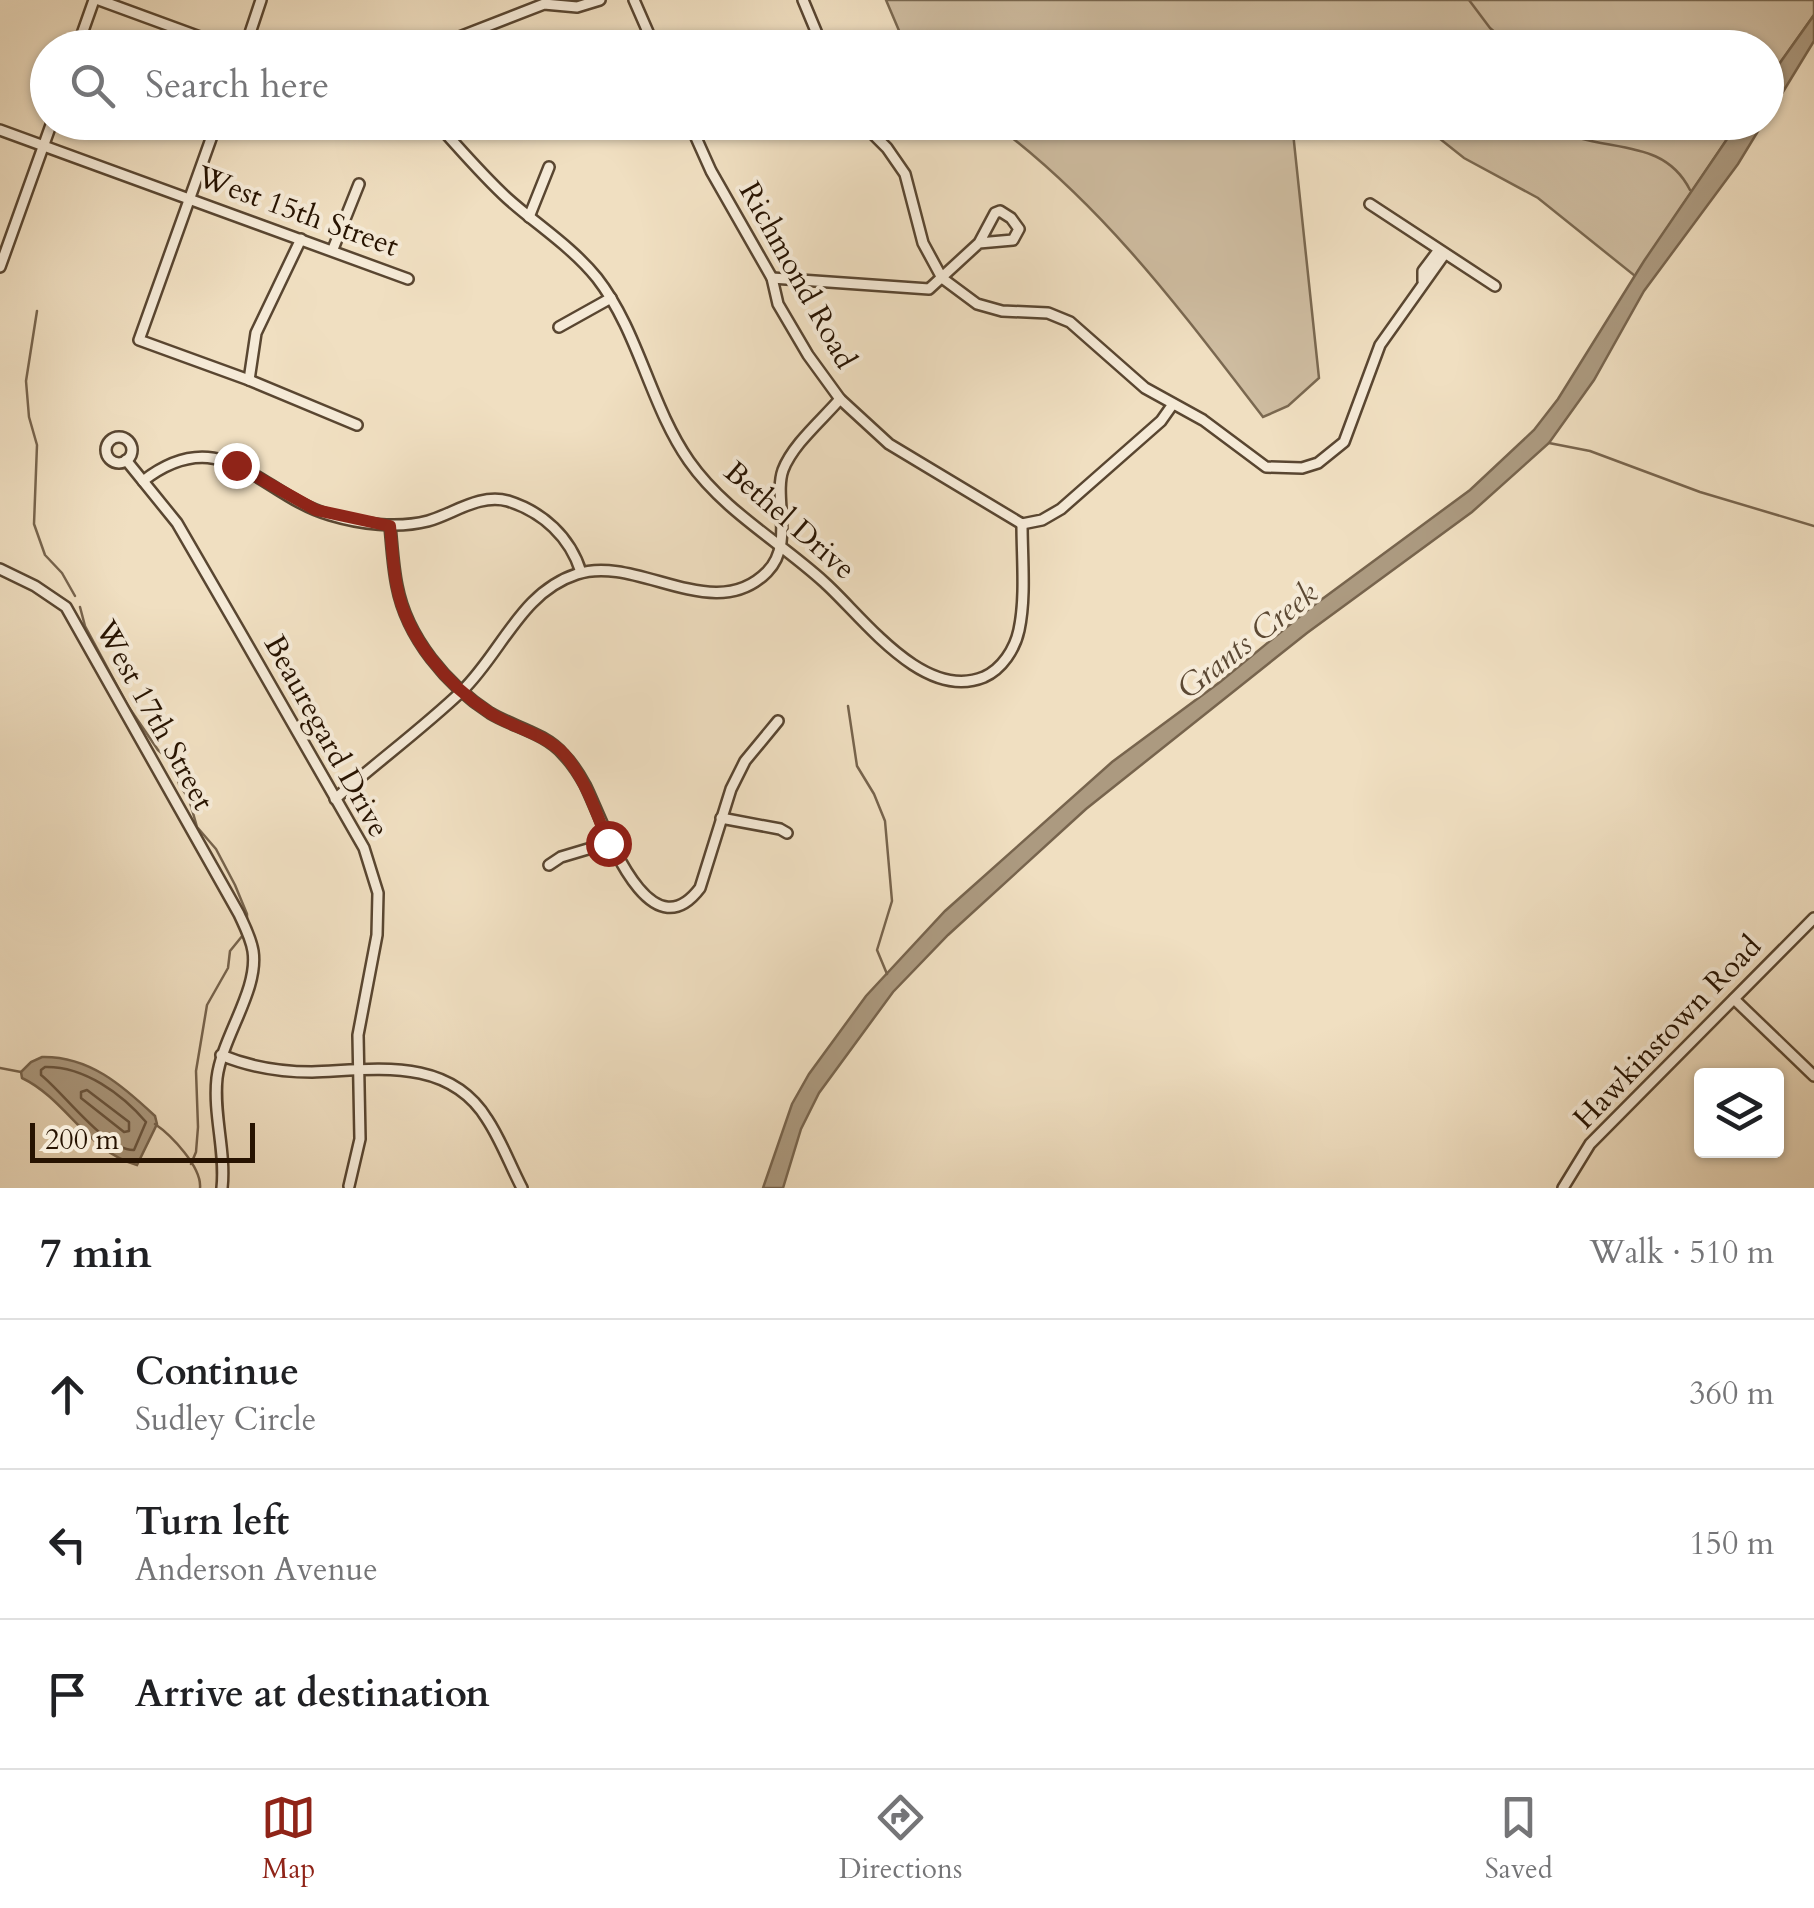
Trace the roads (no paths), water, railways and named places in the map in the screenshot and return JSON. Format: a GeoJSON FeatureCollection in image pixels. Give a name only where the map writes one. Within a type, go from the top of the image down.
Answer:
{"type":"FeatureCollection","features":[{"type":"Feature","properties":{"kind":"street"},"geometry":{"type":"LineString","coordinates":[[85,30],[96,0],[180,30]]}},
{"type":"Feature","properties":{"kind":"street"},"geometry":{"type":"LineString","coordinates":[[250,30],[261,0]]}},
{"type":"Feature","properties":{"kind":"street"},"geometry":{"type":"LineString","coordinates":[[477,30],[544,4],[577,7],[600,0]]}},
{"type":"Feature","properties":{"kind":"street"},"geometry":{"type":"LineString","coordinates":[[634,0],[647,30]]}},
{"type":"Feature","properties":{"kind":"street"},"geometry":{"type":"LineString","coordinates":[[803,0],[816,30]]}},
{"type":"Feature","properties":{"kind":"street","name":"West 15th Street"},"geometry":{"type":"LineString","coordinates":[[0,130],[408,279]]}},
{"type":"Feature","properties":{"kind":"street"},"geometry":{"type":"LineString","coordinates":[[0,267],[46,140]]}},
{"type":"Feature","properties":{"kind":"street"},"geometry":{"type":"LineString","coordinates":[[209,140],[139,340],[357,425]]}},
{"type":"Feature","properties":{"kind":"street","name":"Bethel Drive"},"geometry":{"type":"LineString","coordinates":[[452,140],[504,195],[572,250],[611,298],[672,434],[727,506],[780,545],[852,607],[892,649],[918,668],[936,678],[975,680],[990,674],[1014,648],[1020,628],[1022,524]]}},
{"type":"Feature","properties":{"kind":"street","name":"Richmond Road"},"geometry":{"type":"LineString","coordinates":[[697,140],[772,278],[778,304],[840,399],[889,444],[1022,524]]}},
{"type":"Feature","properties":{"kind":"street"},"geometry":{"type":"LineString","coordinates":[[879,140],[904,174],[923,243],[942,278],[978,304],[1002,311],[1048,313],[1070,322],[1122,370],[1203,420],[1266,467],[1302,468],[1333,453],[1350,431],[1380,345],[1441,253]]}},
{"type":"Feature","properties":{"kind":"street"},"geometry":{"type":"LineString","coordinates":[[529,217],[549,167]]}},
{"type":"Feature","properties":{"kind":"street"},"geometry":{"type":"LineString","coordinates":[[334,250],[359,184]]}},
{"type":"Feature","properties":{"kind":"street"},"geometry":{"type":"LineString","coordinates":[[1370,204],[1495,286]]}},
{"type":"Feature","properties":{"kind":"street"},"geometry":{"type":"LineString","coordinates":[[772,278],[929,289],[980,242],[995,213],[1000,211],[1011,218],[1018,230],[1013,240],[980,242]]}},
{"type":"Feature","properties":{"kind":"street"},"geometry":{"type":"LineString","coordinates":[[249,380],[256,332],[302,240]]}},
{"type":"Feature","properties":{"kind":"street"},"geometry":{"type":"LineString","coordinates":[[559,327],[611,298]]}},
{"type":"Feature","properties":{"kind":"street"},"geometry":{"type":"LineString","coordinates":[[335,799],[462,691],[538,595],[581,572],[634,576],[708,593],[748,586],[768,572],[780,545],[783,469],[840,399]]}},
{"type":"Feature","properties":{"kind":"street"},"geometry":{"type":"LineString","coordinates":[[1022,524],[1061,510],[1161,421],[1173,404]]}},
{"type":"Feature","properties":{"kind":"street","name":"Beauregard Drive"},"geometry":{"type":"LineString","coordinates":[[126,460],[177,523],[364,848],[378,893],[377,935],[358,1036],[360,1139],[348,1186]]}},
{"type":"Feature","properties":{"kind":"street"},"geometry":{"type":"LineString","coordinates":[[144,481],[160,468],[176,462],[222,460],[250,470],[316,510],[390,526],[425,522],[478,502],[502,499],[528,509],[552,526],[566,540],[581,572]]}},
{"type":"Feature","properties":{"kind":"street"},"geometry":{"type":"LineString","coordinates":[[390,526],[396,586],[404,612],[434,663],[492,714],[560,750],[587,788],[608,843],[646,898],[662,905],[678,905],[691,900],[700,888],[745,761],[778,721]]}},
{"type":"Feature","properties":{"kind":"street","name":"West 17th Street"},"geometry":{"type":"LineString","coordinates":[[0,569],[66,607],[240,914],[253,948],[254,969],[221,1055],[216,1107],[224,1167],[222,1188]]}},
{"type":"Feature","properties":{"kind":"street"},"geometry":{"type":"LineString","coordinates":[[722,818],[788,834]]}},
{"type":"Feature","properties":{"kind":"street"},"geometry":{"type":"LineString","coordinates":[[549,865],[561,857],[608,843]]}},
{"type":"Feature","properties":{"kind":"street","name":"Hawkinstown Road"},"geometry":{"type":"LineString","coordinates":[[1563,1188],[1590,1144],[1814,918]]}},
{"type":"Feature","properties":{"kind":"street"},"geometry":{"type":"LineString","coordinates":[[1734,999],[1814,1076]]}},
{"type":"Feature","properties":{"kind":"street"},"geometry":{"type":"LineString","coordinates":[[221,1055],[272,1069],[426,1073],[446,1080],[486,1117],[522,1188]]}},
{"type":"Feature","properties":{"kind":"water"},"geometry":{"type":"Polygon","coordinates":[[[1814,15],[1814,41],[1784,90],[1784,57],[1814,15]]]}},
{"type":"Feature","properties":{"kind":"water"},"geometry":{"type":"Polygon","coordinates":[[[1726,140],[1753,140],[1644,291],[1594,380],[1549,443],[1472,512],[1307,633],[1086,809],[948,935],[893,992],[819,1093],[801,1129],[783,1188],[763,1188],[792,1104],[809,1074],[866,996],[945,911],[1112,762],[1470,490],[1534,430],[1558,399],[1644,261],[1726,140]]]}},
{"type":"Feature","properties":{"kind":"water"},"geometry":{"type":"Polygon","coordinates":[[[42,1057],[75,1061],[104,1074],[155,1116],[157,1124],[137,1165],[105,1149],[38,1087],[22,1078],[21,1072],[42,1057]]]}},
{"type":"Feature","properties":{"kind":"waterway"},"geometry":{"type":"LineString","coordinates":[[1469,0],[1492,30]]}},
{"type":"Feature","properties":{"kind":"waterway"},"geometry":{"type":"LineString","coordinates":[[1589,140],[1656,156],[1669,164],[1690,190]]}},
{"type":"Feature","properties":{"kind":"waterway"},"geometry":{"type":"LineString","coordinates":[[37,311],[26,381],[29,417],[37,445],[34,524],[45,555],[62,573],[75,596]]}},
{"type":"Feature","properties":{"kind":"waterway"},"geometry":{"type":"LineString","coordinates":[[1549,443],[1590,451],[1700,492],[1814,526]]}},
{"type":"Feature","properties":{"kind":"waterway"},"geometry":{"type":"LineString","coordinates":[[80,607],[85,626],[128,706],[158,750],[175,765],[197,827],[216,849],[235,885],[247,922]]}},
{"type":"Feature","properties":{"kind":"waterway"},"geometry":{"type":"LineString","coordinates":[[848,706],[857,766],[885,821],[892,901],[877,950],[887,974]]}},
{"type":"Feature","properties":{"kind":"waterway"},"geometry":{"type":"LineString","coordinates":[[191,1164],[198,1127],[196,1071],[207,1005],[228,968],[230,951],[243,935]]}},
{"type":"Feature","properties":{"kind":"waterway"},"geometry":{"type":"LineString","coordinates":[[0,1068],[21,1072]]}},
{"type":"Feature","properties":{"kind":"waterway"},"geometry":{"type":"LineString","coordinates":[[155,1124],[191,1161],[200,1188]]}},
{"type":"Feature","properties":{"kind":"water label","name":"Grants Creek"},"geometry":{"type":"Point","coordinates":[1247,640]}}]}
